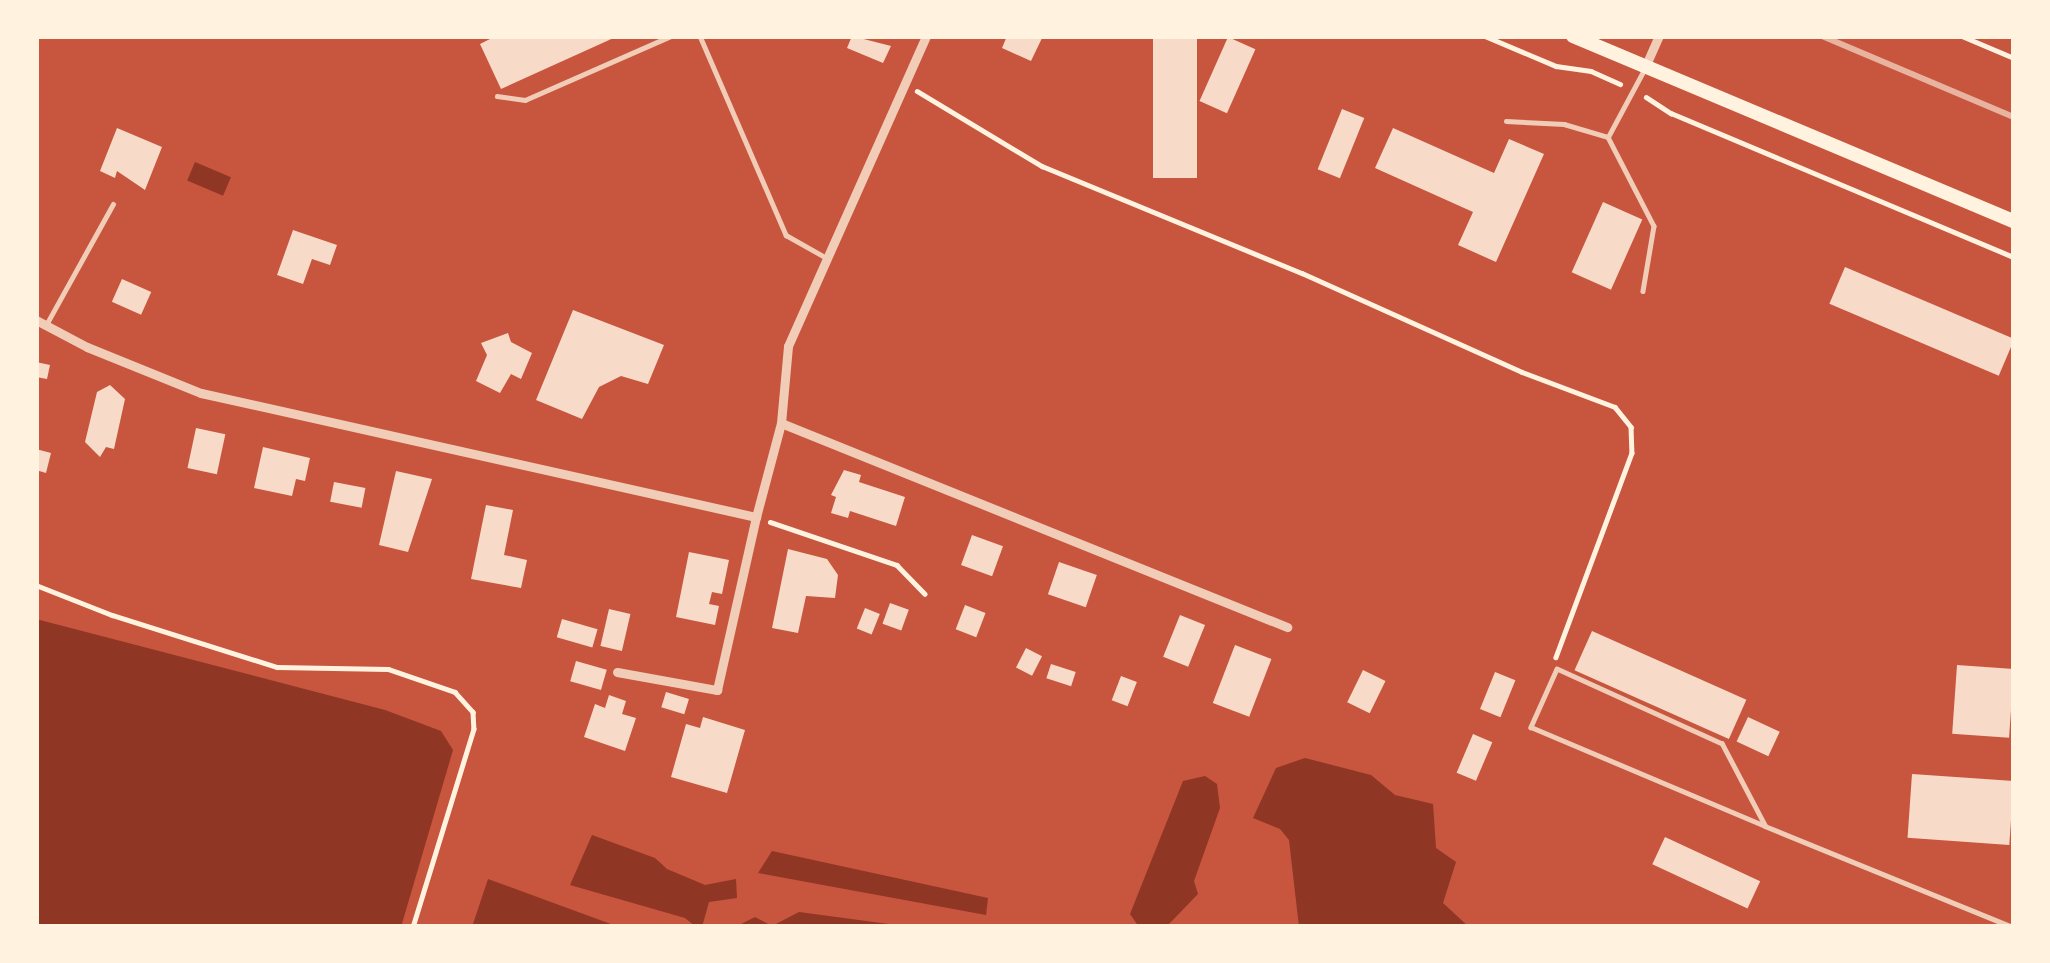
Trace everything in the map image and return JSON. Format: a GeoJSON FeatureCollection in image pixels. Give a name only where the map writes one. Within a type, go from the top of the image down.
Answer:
{"type":"FeatureCollection","features":[{"type":"Feature","properties":{"kind":"main road"},"geometry":{"type":"LineString","coordinates":[[1573,36],[2014,221]]}},
{"type":"Feature","properties":{"kind":"street"},"geometry":{"type":"LineString","coordinates":[[617,672],[716,690],[781,423],[788,346],[926,36]]}},
{"type":"Feature","properties":{"kind":"street"},"geometry":{"type":"LineString","coordinates":[[1646,67],[1659,36]]}},
{"type":"Feature","properties":{"kind":"street"},"geometry":{"type":"LineString","coordinates":[[41,322],[201,393],[756,517]]}},
{"type":"Feature","properties":{"kind":"street"},"geometry":{"type":"LineString","coordinates":[[781,423],[1286,627]]}},
{"type":"Feature","properties":{"kind":"lane"},"geometry":{"type":"LineString","coordinates":[[497,96],[525,100],[670,36]]}},
{"type":"Feature","properties":{"kind":"lane"},"geometry":{"type":"LineString","coordinates":[[700,36],[786,235],[830,260]]}},
{"type":"Feature","properties":{"kind":"lane"},"geometry":{"type":"LineString","coordinates":[[1607,137],[1646,67]]}},
{"type":"Feature","properties":{"kind":"lane"},"geometry":{"type":"LineString","coordinates":[[1506,121],[1564,124],[1607,137],[1654,226],[1642,291]]}},
{"type":"Feature","properties":{"kind":"lane"},"geometry":{"type":"LineString","coordinates":[[41,322],[113,204]]}},
{"type":"Feature","properties":{"kind":"lane"},"geometry":{"type":"LineString","coordinates":[[1765,826],[1722,745],[1557,669],[1531,727],[1765,826],[2012,927]]}},
{"type":"Feature","properties":{"kind":"path"},"geometry":{"type":"LineString","coordinates":[[1485,36],[1636,92],[1670,113],[2014,257]]}},
{"type":"Feature","properties":{"kind":"path"},"geometry":{"type":"LineString","coordinates":[[1962,36],[2014,58]]}},
{"type":"Feature","properties":{"kind":"path"},"geometry":{"type":"LineString","coordinates":[[905,86],[1042,166],[1302,273],[1522,372],[1615,407],[1631,427],[1632,453],[1559,642],[1550,686]]}},
{"type":"Feature","properties":{"kind":"path"},"geometry":{"type":"LineString","coordinates":[[756,517],[897,565],[925,594]]}},
{"type":"Feature","properties":{"kind":"path"},"geometry":{"type":"LineString","coordinates":[[36,585],[112,615],[277,667],[388,668],[433,680],[464,699],[474,729],[413,927]]}},
{"type":"Feature","properties":{"kind":"shaded area"},"geometry":{"type":"Polygon","coordinates":[[[195,162],[231,177],[223,196],[187,180],[195,162]]]}},
{"type":"Feature","properties":{"kind":"shaded area"},"geometry":{"type":"Polygon","coordinates":[[[36,619],[385,710],[441,731],[453,750],[401,927],[36,927],[36,619]]]}},
{"type":"Feature","properties":{"kind":"shaded area"},"geometry":{"type":"Polygon","coordinates":[[[1305,758],[1371,775],[1395,795],[1433,804],[1436,848],[1456,862],[1443,903],[1469,927],[1299,927],[1289,840],[1280,829],[1253,818],[1276,768],[1305,758]]]}},
{"type":"Feature","properties":{"kind":"shaded area"},"geometry":{"type":"Polygon","coordinates":[[[1205,776],[1217,784],[1220,808],[1194,881],[1198,894],[1167,926],[1139,927],[1130,914],[1183,781],[1205,776]]]}},
{"type":"Feature","properties":{"kind":"shaded area"},"geometry":{"type":"Polygon","coordinates":[[[592,835],[655,858],[667,869],[705,885],[736,879],[737,898],[709,902],[702,927],[696,927],[685,918],[570,885],[592,835]]]}},
{"type":"Feature","properties":{"kind":"shaded area"},"geometry":{"type":"Polygon","coordinates":[[[772,851],[988,898],[986,915],[758,873],[772,851]]]}},
{"type":"Feature","properties":{"kind":"shaded area"},"geometry":{"type":"Polygon","coordinates":[[[488,879],[619,927],[472,927],[488,879]]]}},
{"type":"Feature","properties":{"kind":"shaded area"},"geometry":{"type":"Polygon","coordinates":[[[799,912],[911,927],[737,926],[755,917],[772,926],[799,912]]]}},
{"type":"Feature","properties":{"kind":"building"},"geometry":{"type":"Polygon","coordinates":[[[496,36],[618,36],[501,89],[480,44],[496,36]]]}},
{"type":"Feature","properties":{"kind":"building"},"geometry":{"type":"Polygon","coordinates":[[[852,36],[891,46],[883,63],[847,48],[852,36]]]}},
{"type":"Feature","properties":{"kind":"building"},"geometry":{"type":"Polygon","coordinates":[[[1007,36],[1043,36],[1031,61],[1002,48],[1007,36]]]}},
{"type":"Feature","properties":{"kind":"building"},"geometry":{"type":"Polygon","coordinates":[[[1153,36],[1197,36],[1197,178],[1153,178],[1153,36]]]}},
{"type":"Feature","properties":{"kind":"building"},"geometry":{"type":"Polygon","coordinates":[[[1228,37],[1255,49],[1227,113],[1200,101],[1228,37]]]}},
{"type":"Feature","properties":{"kind":"building"},"geometry":{"type":"Polygon","coordinates":[[[1342,109],[1364,118],[1340,178],[1318,169],[1342,109]]]}},
{"type":"Feature","properties":{"kind":"building"},"geometry":{"type":"Polygon","coordinates":[[[117,128],[162,147],[145,190],[117,171],[115,178],[100,171],[117,128]]]}},
{"type":"Feature","properties":{"kind":"building"},"geometry":{"type":"Polygon","coordinates":[[[1393,128],[1494,173],[1509,139],[1544,154],[1496,262],[1458,245],[1473,212],[1375,168],[1393,128]]]}},
{"type":"Feature","properties":{"kind":"building"},"geometry":{"type":"Polygon","coordinates":[[[1603,202],[1642,219],[1611,290],[1572,272],[1603,202]]]}},
{"type":"Feature","properties":{"kind":"building"},"geometry":{"type":"Polygon","coordinates":[[[293,230],[337,245],[330,265],[312,259],[303,284],[277,275],[293,230]]]}},
{"type":"Feature","properties":{"kind":"building"},"geometry":{"type":"Polygon","coordinates":[[[1845,267],[2014,339],[1999,376],[1829,304],[1845,267]]]}},
{"type":"Feature","properties":{"kind":"building"},"geometry":{"type":"Polygon","coordinates":[[[122,279],[151,292],[141,315],[112,302],[122,279]]]}},
{"type":"Feature","properties":{"kind":"building"},"geometry":{"type":"Polygon","coordinates":[[[573,310],[664,345],[648,384],[621,376],[599,387],[582,419],[536,400],[573,310]]]}},
{"type":"Feature","properties":{"kind":"building"},"geometry":{"type":"Polygon","coordinates":[[[508,333],[511,342],[532,353],[521,379],[511,374],[500,393],[476,381],[487,355],[481,343],[508,333]]]}},
{"type":"Feature","properties":{"kind":"building"},"geometry":{"type":"Polygon","coordinates":[[[36,362],[50,365],[47,379],[36,377],[36,362]]]}},
{"type":"Feature","properties":{"kind":"building"},"geometry":{"type":"Polygon","coordinates":[[[110,385],[125,399],[114,449],[106,447],[100,457],[85,442],[97,392],[110,385]]]}},
{"type":"Feature","properties":{"kind":"building"},"geometry":{"type":"Polygon","coordinates":[[[196,428],[225,434],[217,474],[187,468],[196,428]]]}},
{"type":"Feature","properties":{"kind":"building"},"geometry":{"type":"Polygon","coordinates":[[[263,447],[310,458],[305,481],[296,479],[292,496],[254,488],[263,447]]]}},
{"type":"Feature","properties":{"kind":"building"},"geometry":{"type":"Polygon","coordinates":[[[36,449],[51,453],[46,473],[36,470],[36,449]]]}},
{"type":"Feature","properties":{"kind":"building"},"geometry":{"type":"Polygon","coordinates":[[[844,470],[861,475],[859,482],[905,497],[896,526],[850,511],[848,518],[831,513],[836,497],[831,495],[844,470]]]}},
{"type":"Feature","properties":{"kind":"building"},"geometry":{"type":"Polygon","coordinates":[[[396,471],[432,479],[408,552],[379,545],[396,471]]]}},
{"type":"Feature","properties":{"kind":"building"},"geometry":{"type":"Polygon","coordinates":[[[334,482],[365,488],[362,508],[330,502],[334,482]]]}},
{"type":"Feature","properties":{"kind":"building"},"geometry":{"type":"Polygon","coordinates":[[[486,505],[513,510],[504,555],[527,560],[521,588],[471,579],[486,505]]]}},
{"type":"Feature","properties":{"kind":"building"},"geometry":{"type":"Polygon","coordinates":[[[972,535],[1003,546],[992,576],[961,565],[972,535]]]}},
{"type":"Feature","properties":{"kind":"building"},"geometry":{"type":"Polygon","coordinates":[[[788,549],[827,559],[838,575],[835,598],[806,596],[798,633],[772,628],[788,549]]]}},
{"type":"Feature","properties":{"kind":"building"},"geometry":{"type":"Polygon","coordinates":[[[689,552],[729,560],[722,594],[712,592],[709,604],[719,606],[715,625],[676,617],[689,552]]]}},
{"type":"Feature","properties":{"kind":"building"},"geometry":{"type":"Polygon","coordinates":[[[1059,562],[1097,575],[1086,607],[1048,594],[1059,562]]]}},
{"type":"Feature","properties":{"kind":"building"},"geometry":{"type":"Polygon","coordinates":[[[890,603],[909,610],[901,631],[882,624],[890,603]]]}},
{"type":"Feature","properties":{"kind":"building"},"geometry":{"type":"Polygon","coordinates":[[[965,605],[986,613],[976,637],[956,629],[965,605]]]}},
{"type":"Feature","properties":{"kind":"building"},"geometry":{"type":"Polygon","coordinates":[[[865,608],[880,614],[872,634],[857,628],[865,608]]]}},
{"type":"Feature","properties":{"kind":"building"},"geometry":{"type":"Polygon","coordinates":[[[609,609],[630,614],[622,651],[600,646],[609,609]]]}},
{"type":"Feature","properties":{"kind":"building"},"geometry":{"type":"Polygon","coordinates":[[[1180,615],[1205,625],[1188,667],[1163,657],[1180,615]]]}},
{"type":"Feature","properties":{"kind":"building"},"geometry":{"type":"Polygon","coordinates":[[[562,619],[598,629],[592,647],[557,637],[562,619]]]}},
{"type":"Feature","properties":{"kind":"building"},"geometry":{"type":"Polygon","coordinates":[[[1592,631],[1746,700],[1729,739],[1575,670],[1592,631]]]}},
{"type":"Feature","properties":{"kind":"building"},"geometry":{"type":"Polygon","coordinates":[[[1235,645],[1271,659],[1249,717],[1213,703],[1235,645]]]}},
{"type":"Feature","properties":{"kind":"building"},"geometry":{"type":"Polygon","coordinates":[[[1026,648],[1042,656],[1032,676],[1016,668],[1026,648]]]}},
{"type":"Feature","properties":{"kind":"building"},"geometry":{"type":"Polygon","coordinates":[[[576,661],[607,670],[601,690],[570,681],[576,661]]]}},
{"type":"Feature","properties":{"kind":"building"},"geometry":{"type":"Polygon","coordinates":[[[1051,664],[1076,672],[1071,686],[1046,678],[1051,664]]]}},
{"type":"Feature","properties":{"kind":"building"},"geometry":{"type":"Polygon","coordinates":[[[1957,665],[2014,669],[2009,738],[1952,734],[1957,665]]]}},
{"type":"Feature","properties":{"kind":"building"},"geometry":{"type":"Polygon","coordinates":[[[1363,670],[1385,681],[1370,713],[1347,702],[1363,670]]]}},
{"type":"Feature","properties":{"kind":"building"},"geometry":{"type":"Polygon","coordinates":[[[1495,672],[1515,680],[1500,717],[1480,709],[1495,672]]]}},
{"type":"Feature","properties":{"kind":"building"},"geometry":{"type":"Polygon","coordinates":[[[1121,676],[1137,682],[1128,706],[1112,700],[1121,676]]]}},
{"type":"Feature","properties":{"kind":"building"},"geometry":{"type":"Polygon","coordinates":[[[666,692],[689,699],[684,714],[661,707],[666,692]]]}},
{"type":"Feature","properties":{"kind":"building"},"geometry":{"type":"Polygon","coordinates":[[[609,695],[626,701],[622,714],[636,718],[625,751],[584,737],[595,704],[605,708],[609,695]]]}},
{"type":"Feature","properties":{"kind":"building"},"geometry":{"type":"Polygon","coordinates":[[[703,717],[745,730],[727,793],[671,777],[686,724],[700,728],[703,717]]]}},
{"type":"Feature","properties":{"kind":"building"},"geometry":{"type":"Polygon","coordinates":[[[1748,717],[1780,732],[1768,756],[1737,741],[1748,717]]]}},
{"type":"Feature","properties":{"kind":"building"},"geometry":{"type":"Polygon","coordinates":[[[1473,734],[1492,742],[1476,781],[1457,773],[1473,734]]]}},
{"type":"Feature","properties":{"kind":"building"},"geometry":{"type":"Polygon","coordinates":[[[1912,774],[2014,781],[2009,845],[1908,838],[1912,774]]]}},
{"type":"Feature","properties":{"kind":"building"},"geometry":{"type":"Polygon","coordinates":[[[1665,837],[1760,881],[1747,909],[1652,864],[1665,837]]]}},
{"type":"Feature","properties":{"kind":"railway"},"geometry":{"type":"LineString","coordinates":[[1822,36],[2014,117]]}}]}
